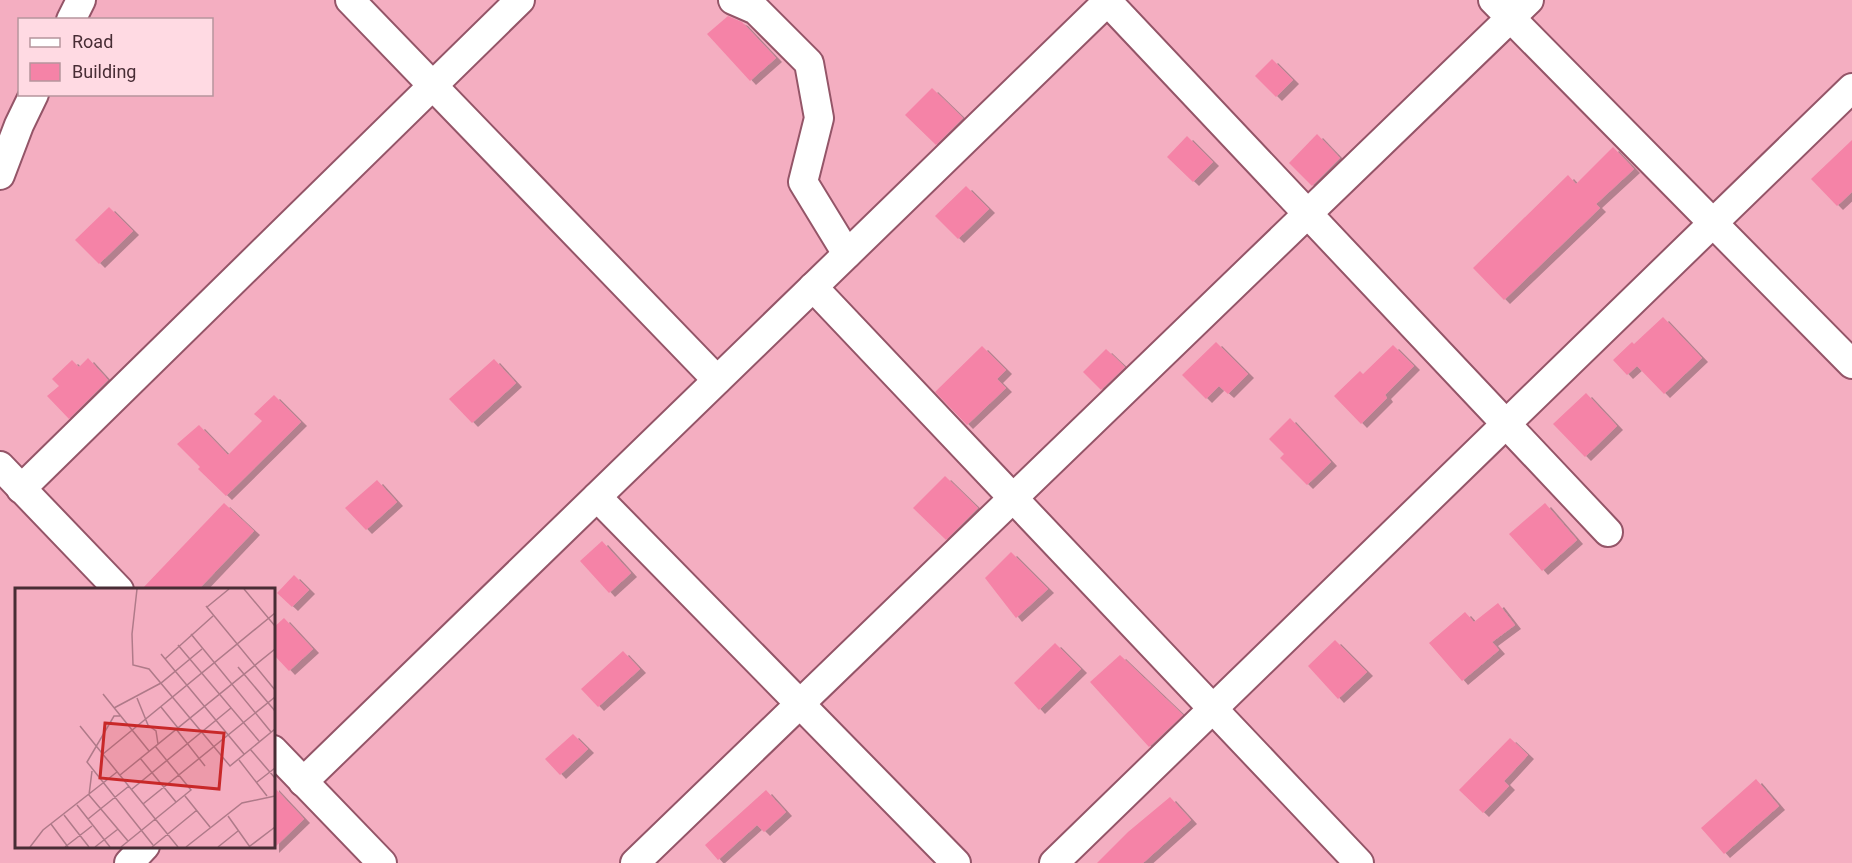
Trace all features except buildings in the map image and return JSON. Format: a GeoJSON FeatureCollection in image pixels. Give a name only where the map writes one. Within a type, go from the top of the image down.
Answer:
{"type":"FeatureCollection","features":[{"type":"Feature","properties":{"kind":"street"},"geometry":{"type":"LineString","coordinates":[[72,18],[81,0]]}},
{"type":"Feature","properties":{"kind":"street"},"geometry":{"type":"LineString","coordinates":[[350,0],[717,380]]}},
{"type":"Feature","properties":{"kind":"street"},"geometry":{"type":"LineString","coordinates":[[21,489],[520,0]]}},
{"type":"Feature","properties":{"kind":"street"},"geometry":{"type":"LineString","coordinates":[[733,0],[756,10],[809,63],[819,117],[803,182],[847,254]]}},
{"type":"Feature","properties":{"kind":"street"},"geometry":{"type":"LineString","coordinates":[[303,782],[1108,1],[1608,532]]}},
{"type":"Feature","properties":{"kind":"street"},"geometry":{"type":"LineString","coordinates":[[635,863],[1307,213],[1511,6],[1713,223],[1852,364]]}},
{"type":"Feature","properties":{"kind":"street"},"geometry":{"type":"LineString","coordinates":[[1054,863],[1852,88]]}},
{"type":"Feature","properties":{"kind":"street"},"geometry":{"type":"LineString","coordinates":[[0,175],[33,96]]}},
{"type":"Feature","properties":{"kind":"street"},"geometry":{"type":"LineString","coordinates":[[813,287],[1359,863]]}},
{"type":"Feature","properties":{"kind":"street"},"geometry":{"type":"LineString","coordinates":[[0,466],[117,588]]}},
{"type":"Feature","properties":{"kind":"street"},"geometry":{"type":"LineString","coordinates":[[597,497],[956,863]]}},
{"type":"Feature","properties":{"kind":"street"},"geometry":{"type":"LineString","coordinates":[[274,751],[382,863]]}},
{"type":"Feature","properties":{"kind":"street"},"geometry":{"type":"LineString","coordinates":[[129,863],[143,848]]}}]}
